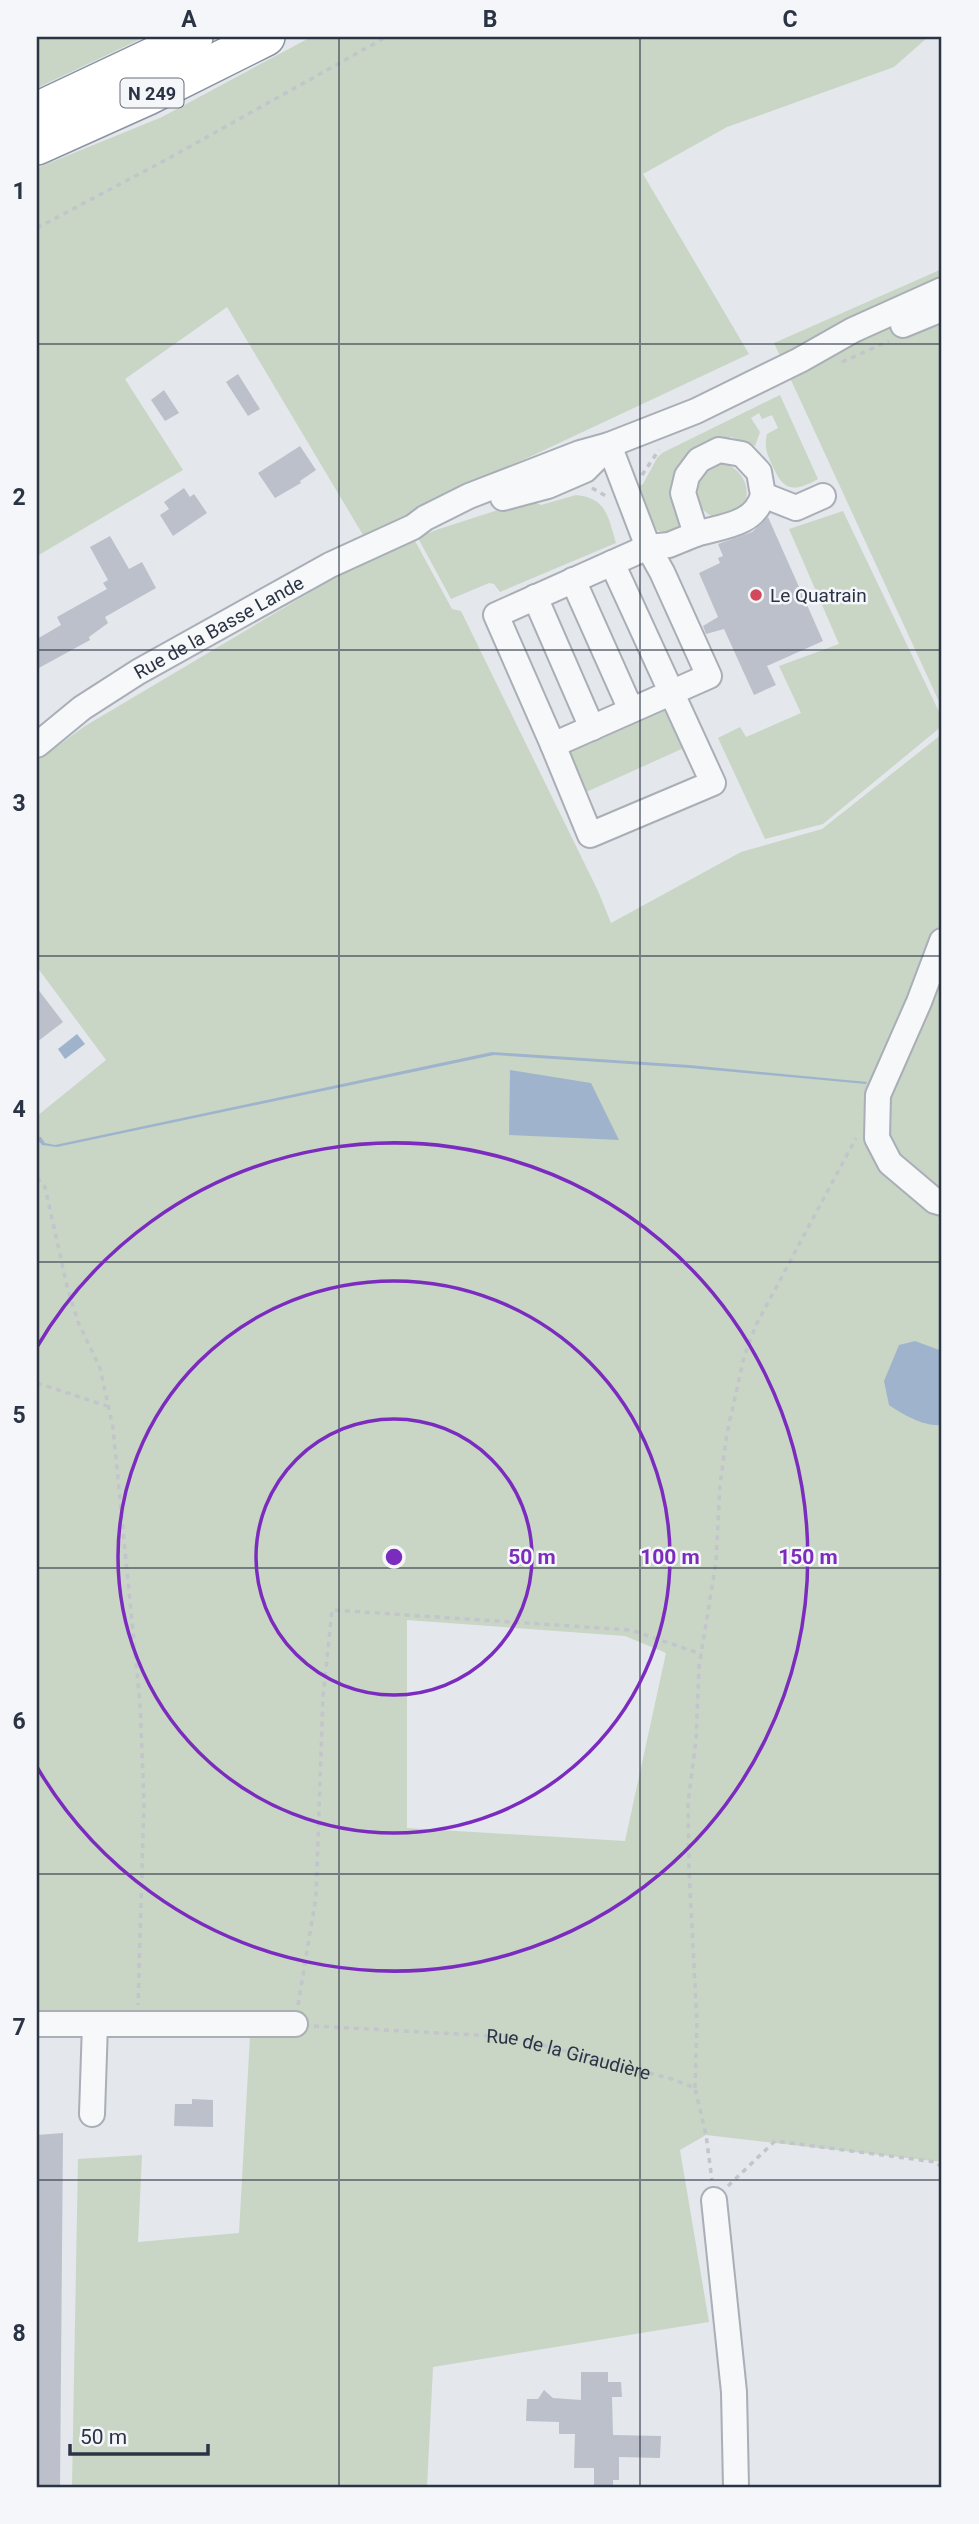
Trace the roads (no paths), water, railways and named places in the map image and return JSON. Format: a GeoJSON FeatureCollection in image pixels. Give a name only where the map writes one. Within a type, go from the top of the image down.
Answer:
{"type":"FeatureCollection","features":[{"type":"Feature","properties":{"kind":"highway","name":"N 249"},"geometry":{"type":"LineString","coordinates":[[37,111],[194,37]]}},
{"type":"Feature","properties":{"kind":"highway","name":"N 249"},"geometry":{"type":"LineString","coordinates":[[37,146],[146,97],[266,37]]}},
{"type":"Feature","properties":{"kind":"street","name":"Rue de la Basse Lande"},"geometry":{"type":"LineString","coordinates":[[37,745],[82,708],[138,672],[330,565],[413,527],[428,525],[497,500],[548,486],[585,470],[609,445],[696,411],[800,360],[853,330],[942,290]]}},
{"type":"Feature","properties":{"kind":"street","name":"Rue de la Basse Lande"},"geometry":{"type":"LineString","coordinates":[[800,360],[879,335],[942,309]]}},
{"type":"Feature","properties":{"kind":"street"},"geometry":{"type":"LineString","coordinates":[[553,745],[709,676],[648,547],[609,445]]}},
{"type":"Feature","properties":{"kind":"street"},"geometry":{"type":"LineString","coordinates":[[612,563],[713,783],[590,835],[496,615],[573,580],[648,547],[669,545],[746,519],[760,509],[764,495],[759,472],[742,454],[719,450],[699,460],[687,476],[683,494],[696,534]]}},
{"type":"Feature","properties":{"kind":"street"},"geometry":{"type":"LineString","coordinates":[[764,495],[796,508],[823,496]]}},
{"type":"Feature","properties":{"kind":"street"},"geometry":{"type":"LineString","coordinates":[[573,580],[631,710]]}},
{"type":"Feature","properties":{"kind":"street"},"geometry":{"type":"LineString","coordinates":[[535,597],[592,728]]}},
{"type":"Feature","properties":{"kind":"street"},"geometry":{"type":"LineString","coordinates":[[942,941],[919,1002],[878,1095],[877,1138],[890,1163],[942,1203]]}},
{"type":"Feature","properties":{"kind":"street"},"geometry":{"type":"LineString","coordinates":[[37,2024],[295,2024]]}},
{"type":"Feature","properties":{"kind":"street"},"geometry":{"type":"LineString","coordinates":[[92,2114],[95,2024]]}},
{"type":"Feature","properties":{"kind":"street"},"geometry":{"type":"LineString","coordinates":[[718,2196],[734,2392],[736,2487]]}},
{"type":"Feature","properties":{"kind":"water"},"geometry":{"type":"Polygon","coordinates":[[[77,1034],[85,1044],[65,1059],[58,1049],[77,1034]]]}},
{"type":"Feature","properties":{"kind":"water"},"geometry":{"type":"Polygon","coordinates":[[[492,1052],[689,1065],[867,1082],[494,1055],[57,1147],[42,1145],[37,1139],[41,1137],[45,1143],[55,1145],[492,1052]]]}},
{"type":"Feature","properties":{"kind":"water"},"geometry":{"type":"Polygon","coordinates":[[[510,1070],[591,1083],[619,1140],[509,1135],[510,1070]]]}},
{"type":"Feature","properties":{"kind":"water"},"geometry":{"type":"Polygon","coordinates":[[[915,1341],[942,1351],[942,1425],[921,1422],[889,1405],[884,1381],[899,1345],[915,1341]]]}},
{"type":"Feature","properties":{"kind":"place","name":"Le Quatrain"},"geometry":{"type":"Point","coordinates":[756,595]}}]}
